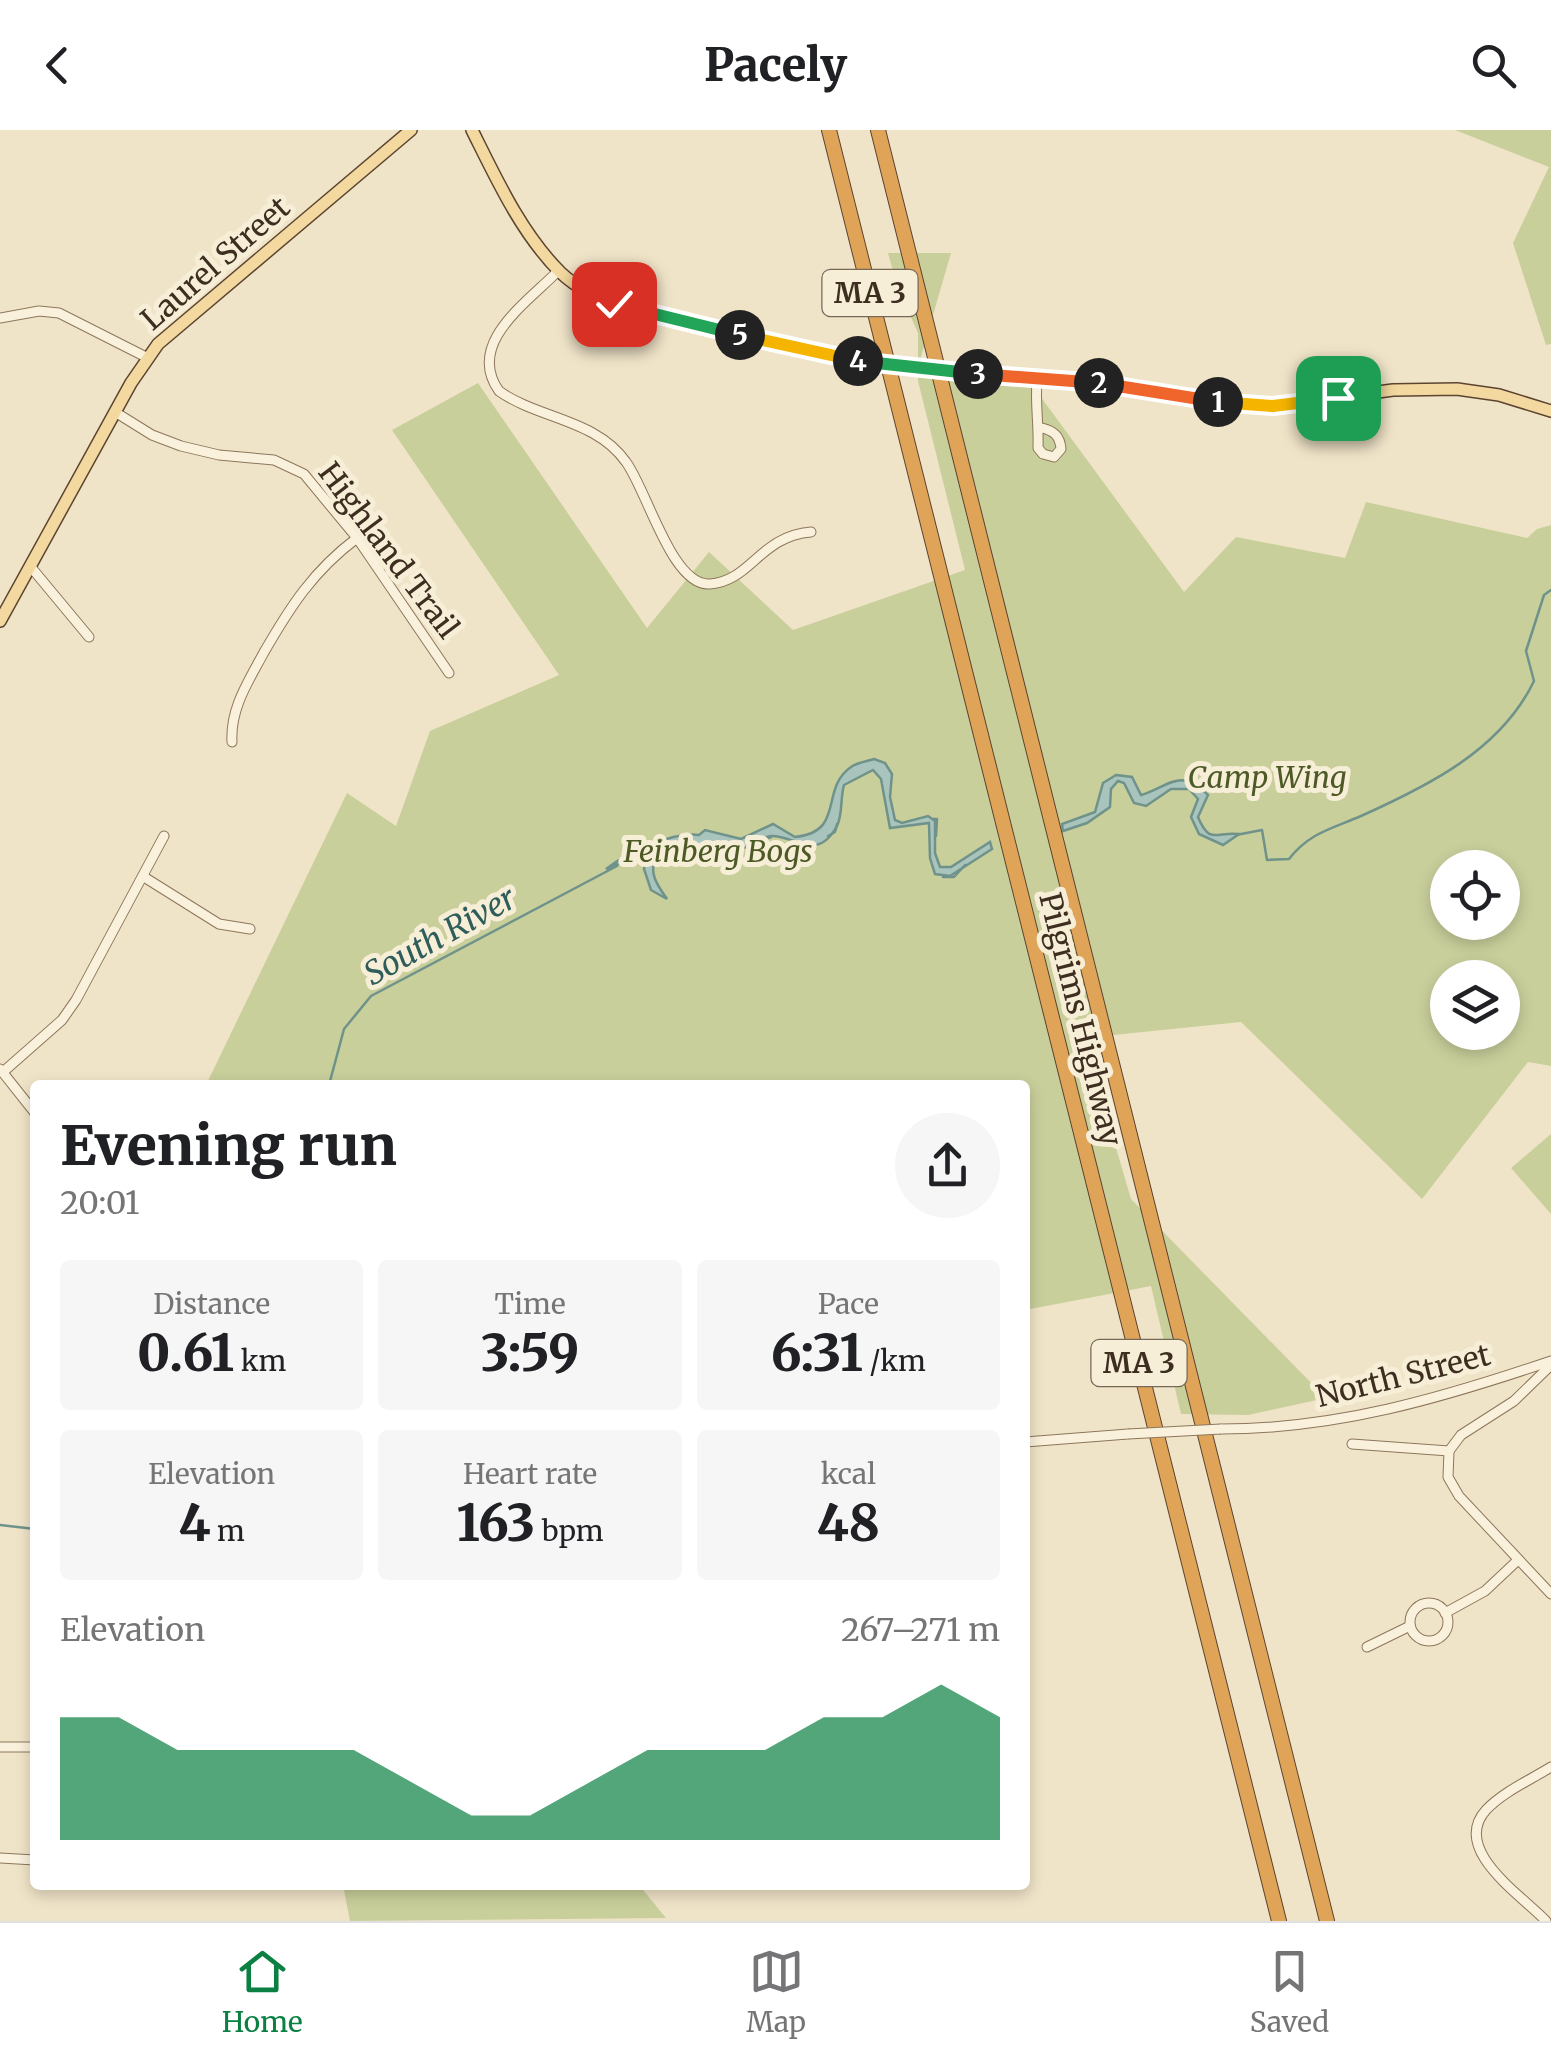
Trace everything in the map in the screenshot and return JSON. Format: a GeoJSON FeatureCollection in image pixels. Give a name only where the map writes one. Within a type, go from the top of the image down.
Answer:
{"type":"FeatureCollection","features":[{"type":"Feature","properties":{"kind":"highway","name":"Pilgrims Highway"},"geometry":{"type":"LineString","coordinates":[[829,130],[1279,1921]]}},
{"type":"Feature","properties":{"kind":"highway","name":"Pilgrims Highway"},"geometry":{"type":"LineString","coordinates":[[878,130],[1327,1921]]}},
{"type":"Feature","properties":{"kind":"main road","name":"Laurel Street"},"geometry":{"type":"LineString","coordinates":[[0,621],[148,358],[179,324],[411,130]]}},
{"type":"Feature","properties":{"kind":"main road"},"geometry":{"type":"LineString","coordinates":[[472,130],[516,213],[559,270],[592,294],[626,308],[872,364],[1104,383],[1198,400],[1273,406],[1393,390],[1445,388],[1499,395],[1551,412]]}},
{"type":"Feature","properties":{"kind":"street"},"geometry":{"type":"LineString","coordinates":[[559,270],[491,343],[488,366],[499,391],[590,432],[616,450],[640,484],[672,556],[686,575],[700,584],[732,577],[770,544],[792,534],[811,532]]}},
{"type":"Feature","properties":{"kind":"street"},"geometry":{"type":"LineString","coordinates":[[0,318],[39,311],[59,313],[148,358]]}},
{"type":"Feature","properties":{"kind":"street"},"geometry":{"type":"LineString","coordinates":[[1038,380],[1035,400],[1042,428]]}},
{"type":"Feature","properties":{"kind":"street","name":"Highland Trail"},"geometry":{"type":"LineString","coordinates":[[115,412],[152,435],[181,446],[291,466],[317,487],[356,538],[449,673]]}},
{"type":"Feature","properties":{"kind":"street"},"geometry":{"type":"LineString","coordinates":[[232,742],[230,725],[240,697],[290,605],[328,560],[356,538]]}},
{"type":"Feature","properties":{"kind":"street"},"geometry":{"type":"LineString","coordinates":[[30,566],[88,638]]}},
{"type":"Feature","properties":{"kind":"street"},"geometry":{"type":"LineString","coordinates":[[30,1107],[1,1071],[62,1020],[164,836]]}},
{"type":"Feature","properties":{"kind":"street"},"geometry":{"type":"LineString","coordinates":[[144,877],[219,924],[250,929]]}},
{"type":"Feature","properties":{"kind":"street"},"geometry":{"type":"LineString","coordinates":[[1551,1363],[1514,1401],[1461,1435],[1449,1451],[1446,1470],[1454,1490],[1551,1594]]}},
{"type":"Feature","properties":{"kind":"street","name":"North Street"},"geometry":{"type":"LineString","coordinates":[[1030,1442],[1307,1425],[1365,1416],[1448,1395],[1551,1363]]}},
{"type":"Feature","properties":{"kind":"street"},"geometry":{"type":"LineString","coordinates":[[1352,1444],[1449,1451]]}},
{"type":"Feature","properties":{"kind":"street"},"geometry":{"type":"LineString","coordinates":[[1445,1613],[1485,1590],[1518,1560]]}},
{"type":"Feature","properties":{"kind":"street"},"geometry":{"type":"LineString","coordinates":[[1436,1605],[1445,1613],[1447,1626],[1436,1640],[1417,1637],[1410,1626],[1412,1615],[1420,1606],[1436,1605]]}},
{"type":"Feature","properties":{"kind":"street"},"geometry":{"type":"LineString","coordinates":[[1367,1647],[1410,1626]]}},
{"type":"Feature","properties":{"kind":"street"},"geometry":{"type":"LineString","coordinates":[[0,1747],[30,1747]]}},
{"type":"Feature","properties":{"kind":"street"},"geometry":{"type":"LineString","coordinates":[[1546,1921],[1488,1863],[1477,1845],[1476,1834],[1488,1808],[1551,1767]]}},
{"type":"Feature","properties":{"kind":"street"},"geometry":{"type":"LineString","coordinates":[[0,1858],[30,1860]]}},
{"type":"Feature","properties":{"kind":"green space"},"geometry":{"type":"Polygon","coordinates":[[[1455,130],[1551,130],[1551,344],[1546,345],[1513,243],[1549,167],[1455,130]]]}},
{"type":"Feature","properties":{"kind":"green space"},"geometry":{"type":"Polygon","coordinates":[[[888,253],[951,253],[918,367],[918,333],[898,289],[888,253]]]}},
{"type":"Feature","properties":{"kind":"green space"},"geometry":{"type":"Polygon","coordinates":[[[918,367],[1021,370],[1184,592],[1236,537],[1345,558],[1366,502],[1527,538],[1537,529],[1551,525],[1551,1066],[1528,1062],[1422,1199],[1241,1022],[1084,1038],[1131,1199],[1326,1398],[1248,1415],[1181,1414],[1151,1286],[1030,1309],[1030,1080],[208,1080],[347,793],[396,826],[430,731],[559,675],[392,430],[478,383],[647,628],[709,552],[793,630],[965,570],[918,381],[918,367]]]}},
{"type":"Feature","properties":{"kind":"green space"},"geometry":{"type":"Polygon","coordinates":[[[1551,1134],[1551,1214],[1511,1168],[1551,1134]]]}},
{"type":"Feature","properties":{"kind":"green space"},"geometry":{"type":"Polygon","coordinates":[[[344,1890],[643,1890],[666,1918],[350,1921],[344,1890]]]}},
{"type":"Feature","properties":{"kind":"water"},"geometry":{"type":"Polygon","coordinates":[[[874,759],[885,763],[892,774],[890,797],[895,820],[902,823],[928,816],[935,821],[935,853],[940,867],[951,867],[990,842],[992,849],[950,876],[935,874],[930,858],[929,823],[890,828],[881,779],[873,770],[844,785],[839,821],[822,843],[806,844],[771,836],[749,848],[702,845],[656,858],[654,874],[667,899],[651,890],[644,869],[647,853],[606,869],[651,844],[676,836],[699,835],[705,830],[741,839],[773,824],[795,837],[811,833],[827,818],[841,776],[853,766],[874,759]]]}},
{"type":"Feature","properties":{"kind":"water"},"geometry":{"type":"Polygon","coordinates":[[[1116,775],[1132,777],[1141,795],[1174,781],[1190,782],[1208,795],[1198,817],[1206,831],[1215,835],[1239,834],[1223,845],[1199,834],[1191,817],[1198,799],[1189,789],[1171,789],[1146,806],[1134,803],[1124,783],[1118,781],[1111,789],[1110,807],[1087,823],[1063,831],[1062,824],[1095,812],[1103,783],[1116,775]]]}},
{"type":"Feature","properties":{"kind":"waterway","name":"South River"},"geometry":{"type":"LineString","coordinates":[[1236,835],[1262,830],[1267,860],[1289,859],[1313,837],[1412,792],[1482,746],[1520,705],[1534,681],[1526,651],[1544,595],[1551,590]]}},
{"type":"Feature","properties":{"kind":"waterway","name":"South River"},"geometry":{"type":"LineString","coordinates":[[933,819],[937,819],[936,836]]}},
{"type":"Feature","properties":{"kind":"waterway","name":"South River"},"geometry":{"type":"LineString","coordinates":[[828,836],[835,832],[837,824]]}},
{"type":"Feature","properties":{"kind":"waterway","name":"South River"},"geometry":{"type":"LineString","coordinates":[[755,844],[771,837]]}},
{"type":"Feature","properties":{"kind":"waterway","name":"South River"},"geometry":{"type":"LineString","coordinates":[[727,842],[743,847]]}},
{"type":"Feature","properties":{"kind":"waterway","name":"South River"},"geometry":{"type":"LineString","coordinates":[[625,862],[648,855]]}},
{"type":"Feature","properties":{"kind":"waterway","name":"South River"},"geometry":{"type":"LineString","coordinates":[[943,877],[954,877],[965,865]]}},
{"type":"Feature","properties":{"kind":"waterway","name":"South River"},"geometry":{"type":"LineString","coordinates":[[330,1080],[344,1029],[371,996],[617,866]]}},
{"type":"Feature","properties":{"kind":"waterway","name":"South River"},"geometry":{"type":"LineString","coordinates":[[0,1525],[30,1528]]}},
{"type":"Feature","properties":{"kind":"route"},"geometry":{"type":"LineString","coordinates":[[614,304],[691,325],[872,364],[1104,383],[1198,400],[1273,406],[1338,398]]}},
{"type":"Feature","properties":{"kind":"park label","name":"Camp Wing"},"geometry":{"type":"Point","coordinates":[1267,777]}},
{"type":"Feature","properties":{"kind":"park label","name":"Feinberg Bogs"},"geometry":{"type":"Point","coordinates":[718,851]}}]}
